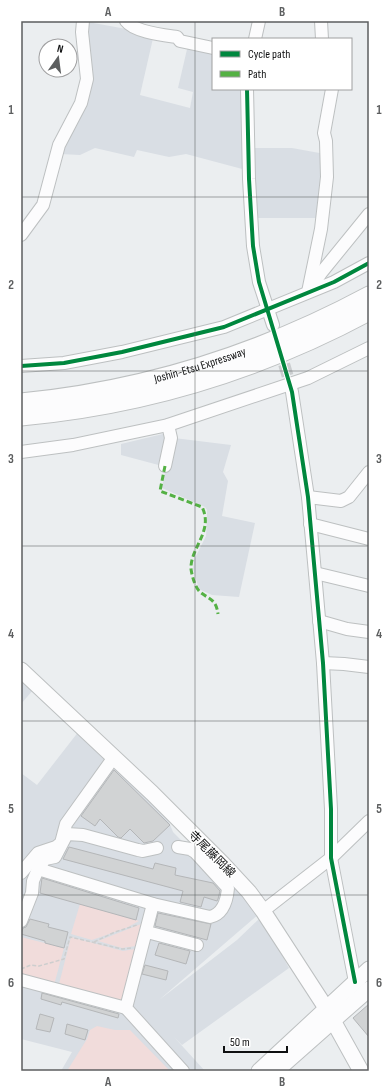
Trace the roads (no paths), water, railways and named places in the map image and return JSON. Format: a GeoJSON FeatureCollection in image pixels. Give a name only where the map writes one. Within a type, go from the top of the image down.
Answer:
{"type":"FeatureCollection","features":[{"type":"Feature","properties":{"kind":"highway","name":"Joshin-Etsu Expressway"},"geometry":{"type":"LineString","coordinates":[[21,402],[116,388],[196,368],[274,340],[369,295]]}},
{"type":"Feature","properties":{"kind":"highway","name":"Joshin-Etsu Expressway"},"geometry":{"type":"LineString","coordinates":[[21,417],[77,410],[121,402],[199,382],[241,369],[278,355],[369,312]]}},
{"type":"Feature","properties":{"kind":"main road","name":"寺尾藤岡線"},"geometry":{"type":"LineString","coordinates":[[21,670],[114,757],[223,864],[249,892],[330,1014],[361,1071]]}},
{"type":"Feature","properties":{"kind":"main road"},"geometry":{"type":"LineString","coordinates":[[276,1071],[330,1014],[355,982],[369,969]]}},
{"type":"Feature","properties":{"kind":"main road"},"geometry":{"type":"LineString","coordinates":[[259,1071],[330,1014],[369,989]]}},
{"type":"Feature","properties":{"kind":"street"},"geometry":{"type":"LineString","coordinates":[[21,235],[43,205],[59,145],[81,103],[87,79],[82,32],[83,21]]}},
{"type":"Feature","properties":{"kind":"street"},"geometry":{"type":"LineString","coordinates":[[126,21],[136,29],[177,37],[180,40],[212,48]]}},
{"type":"Feature","properties":{"kind":"street"},"geometry":{"type":"LineString","coordinates":[[255,38],[259,21]]}},
{"type":"Feature","properties":{"kind":"street"},"geometry":{"type":"LineString","coordinates":[[321,21],[322,38]]}},
{"type":"Feature","properties":{"kind":"street"},"geometry":{"type":"LineString","coordinates":[[246,90],[248,179],[253,246],[259,282],[272,325]]}},
{"type":"Feature","properties":{"kind":"street"},"geometry":{"type":"LineString","coordinates":[[308,292],[320,229],[327,177],[326,141],[324,134],[332,90]]}},
{"type":"Feature","properties":{"kind":"street"},"geometry":{"type":"LineString","coordinates":[[308,292],[321,273],[369,214]]}},
{"type":"Feature","properties":{"kind":"street"},"geometry":{"type":"LineString","coordinates":[[21,366],[64,363],[122,352],[224,327],[334,282],[369,263]]}},
{"type":"Feature","properties":{"kind":"street"},"geometry":{"type":"LineString","coordinates":[[21,452],[73,445],[168,425],[308,378],[369,348]]}},
{"type":"Feature","properties":{"kind":"street"},"geometry":{"type":"LineString","coordinates":[[290,384],[308,496],[315,573],[331,809],[331,858],[355,982]]}},
{"type":"Feature","properties":{"kind":"street"},"geometry":{"type":"LineString","coordinates":[[165,466],[172,438],[168,425]]}},
{"type":"Feature","properties":{"kind":"street"},"geometry":{"type":"LineString","coordinates":[[308,496],[341,501],[349,497],[369,472]]}},
{"type":"Feature","properties":{"kind":"street"},"geometry":{"type":"LineString","coordinates":[[310,524],[369,540]]}},
{"type":"Feature","properties":{"kind":"street"},"geometry":{"type":"LineString","coordinates":[[315,573],[369,586]]}},
{"type":"Feature","properties":{"kind":"street"},"geometry":{"type":"LineString","coordinates":[[319,621],[347,629],[369,632]]}},
{"type":"Feature","properties":{"kind":"street"},"geometry":{"type":"LineString","coordinates":[[322,664],[344,664],[369,667]]}},
{"type":"Feature","properties":{"kind":"street"},"geometry":{"type":"LineString","coordinates":[[21,873],[38,853],[56,847],[61,842],[66,824],[114,757]]}},
{"type":"Feature","properties":{"kind":"street"},"geometry":{"type":"LineString","coordinates":[[263,911],[331,858],[369,820]]}},
{"type":"Feature","properties":{"kind":"street"},"geometry":{"type":"LineString","coordinates":[[21,921],[32,893],[33,881],[38,868],[45,860],[55,857],[67,834],[83,835],[143,851],[157,848]]}},
{"type":"Feature","properties":{"kind":"street"},"geometry":{"type":"LineString","coordinates":[[38,868],[154,904],[210,916],[221,912],[228,888],[195,852],[190,849],[178,847]]}},
{"type":"Feature","properties":{"kind":"street"},"geometry":{"type":"LineString","coordinates":[[126,1008],[154,904]]}},
{"type":"Feature","properties":{"kind":"street"},"geometry":{"type":"LineString","coordinates":[[147,927],[197,945]]}},
{"type":"Feature","properties":{"kind":"street"},"geometry":{"type":"LineString","coordinates":[[21,980],[126,1008],[184,1071]]}},
{"type":"Feature","properties":{"kind":"tunnel"},"geometry":{"type":"LineString","coordinates":[[279,347],[290,384]]}}]}
